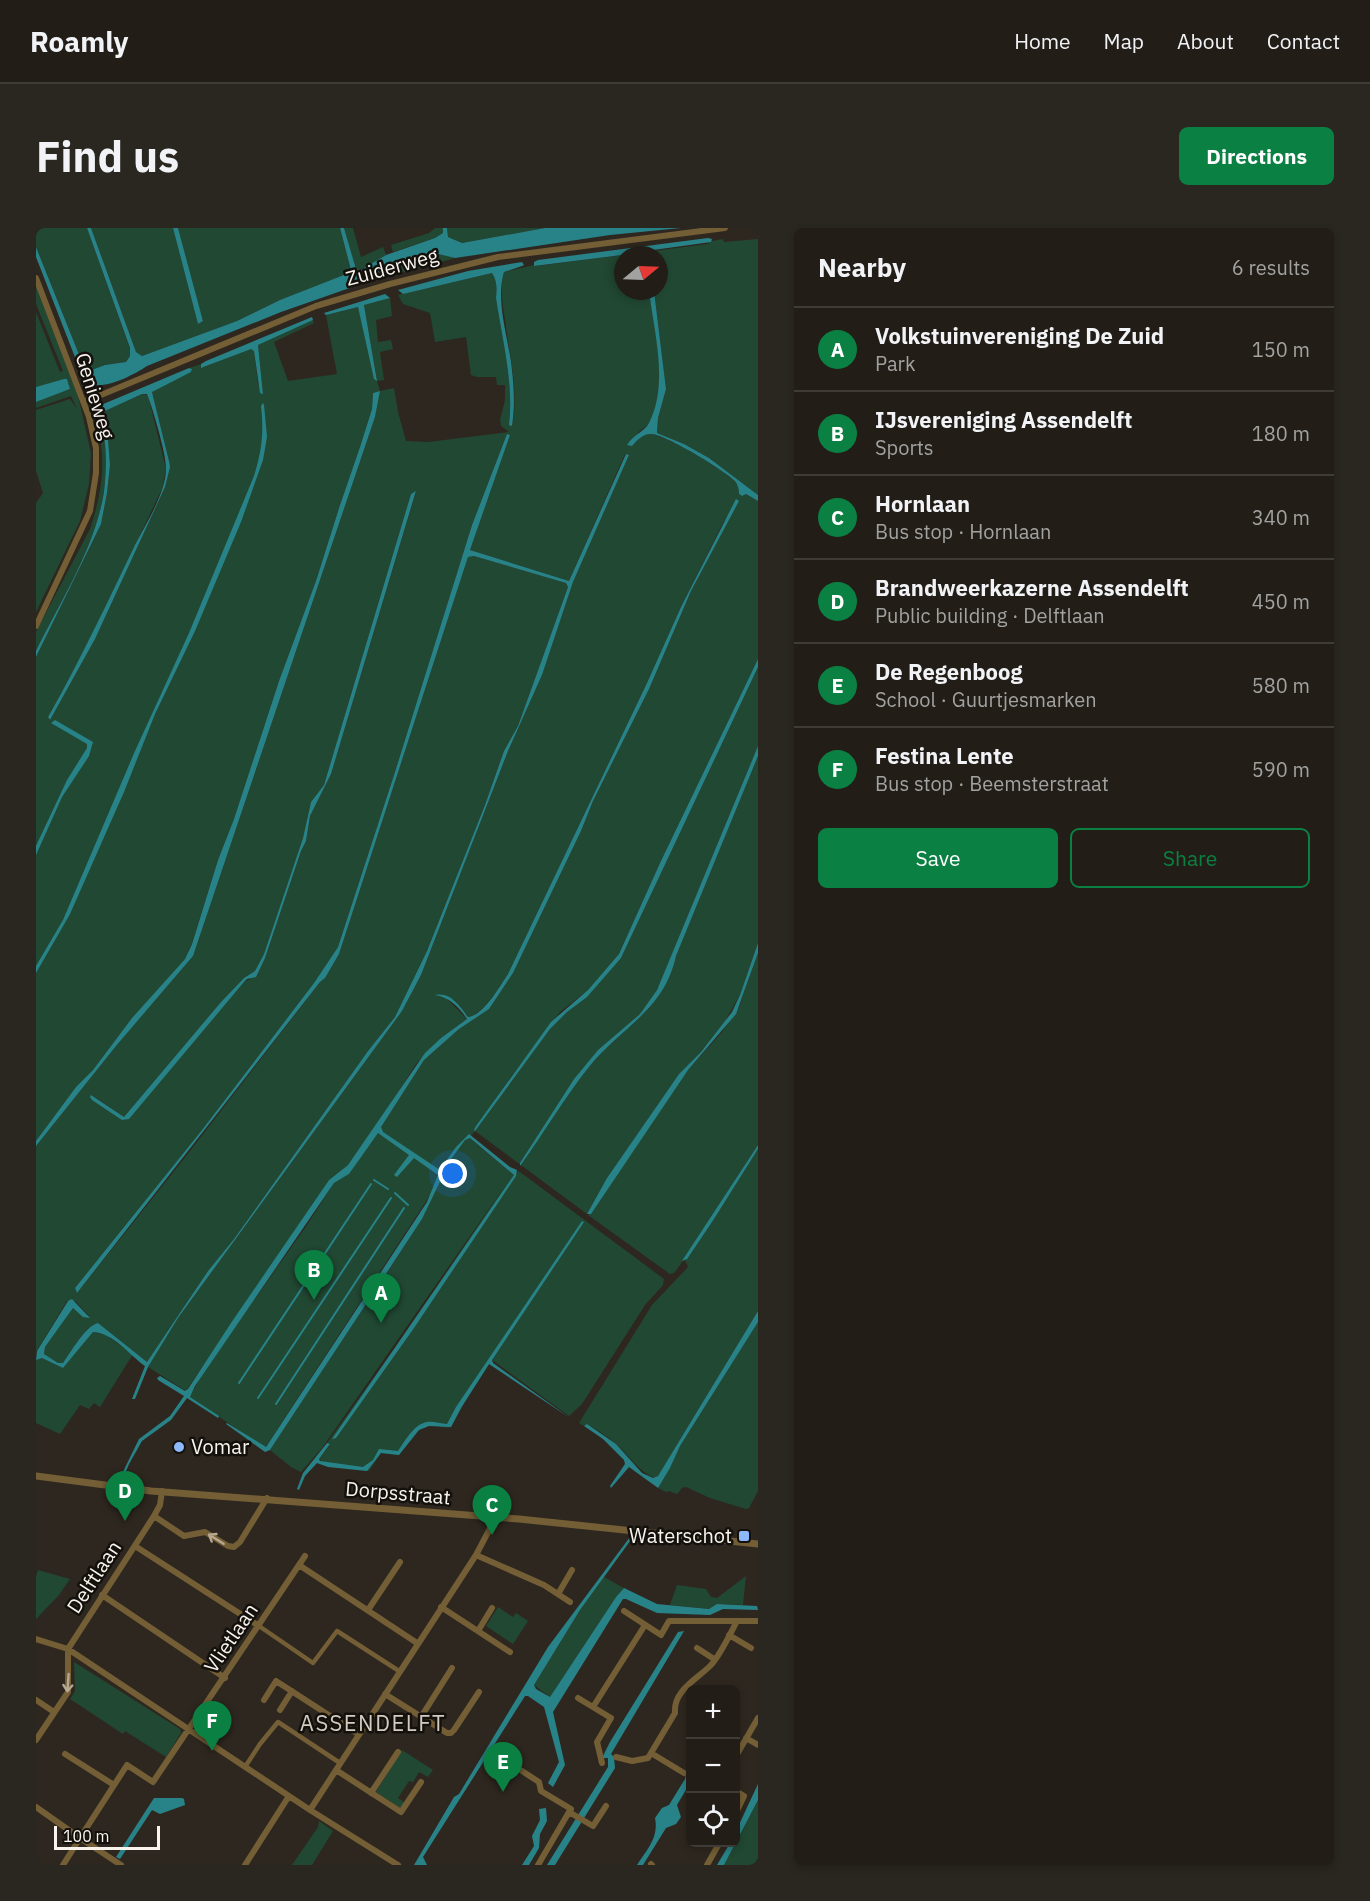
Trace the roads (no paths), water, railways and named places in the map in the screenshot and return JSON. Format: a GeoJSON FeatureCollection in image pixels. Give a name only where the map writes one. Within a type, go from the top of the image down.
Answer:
{"type":"FeatureCollection","features":[{"type":"Feature","properties":{"kind":"street","name":"Zuiderweg"},"geometry":{"type":"LineString","coordinates":[[84,402],[316,306],[392,283],[498,257],[725,228]]}},
{"type":"Feature","properties":{"kind":"street","name":"Genieweg"},"geometry":{"type":"LineString","coordinates":[[36,278],[84,402],[96,448],[96,473],[90,511],[36,626]]}},
{"type":"Feature","properties":{"kind":"street","name":"Dorpsstraat"},"geometry":{"type":"LineString","coordinates":[[36,1476],[162,1491],[496,1517],[758,1544]]}},
{"type":"Feature","properties":{"kind":"street","name":"Delftlaan"},"geometry":{"type":"LineString","coordinates":[[68,1649],[154,1516],[160,1505],[162,1491]]}},
{"type":"Feature","properties":{"kind":"street"},"geometry":{"type":"LineString","coordinates":[[154,1516],[184,1536],[205,1532],[228,1546],[234,1547],[240,1542],[267,1498]]}},
{"type":"Feature","properties":{"kind":"street"},"geometry":{"type":"LineString","coordinates":[[310,1810],[476,1555],[496,1517]]}},
{"type":"Feature","properties":{"kind":"street"},"geometry":{"type":"LineString","coordinates":[[135,1546],[260,1626],[313,1663],[338,1631],[399,1671]]}},
{"type":"Feature","properties":{"kind":"street"},"geometry":{"type":"LineString","coordinates":[[476,1555],[544,1585],[570,1602]]}},
{"type":"Feature","properties":{"kind":"street","name":"Vlietlaan"},"geometry":{"type":"LineString","coordinates":[[63,1865],[127,1766],[153,1782],[305,1556]]}},
{"type":"Feature","properties":{"kind":"street"},"geometry":{"type":"LineString","coordinates":[[368,1610],[400,1562]]}},
{"type":"Feature","properties":{"kind":"street"},"geometry":{"type":"LineString","coordinates":[[299,1565],[417,1643]]}},
{"type":"Feature","properties":{"kind":"street"},"geometry":{"type":"LineString","coordinates":[[558,1594],[572,1570]]}},
{"type":"Feature","properties":{"kind":"street"},"geometry":{"type":"LineString","coordinates":[[102,1595],[225,1678]]}},
{"type":"Feature","properties":{"kind":"street"},"geometry":{"type":"LineString","coordinates":[[441,1607],[510,1652]]}},
{"type":"Feature","properties":{"kind":"street"},"geometry":{"type":"LineString","coordinates":[[478,1631],[492,1608]]}},
{"type":"Feature","properties":{"kind":"street"},"geometry":{"type":"LineString","coordinates":[[624,1611],[661,1635],[669,1621],[758,1621]]}},
{"type":"Feature","properties":{"kind":"street"},"geometry":{"type":"LineString","coordinates":[[616,1757],[632,1761],[648,1758],[675,1713],[674,1706],[689,1681],[699,1677],[714,1659],[737,1621]]}},
{"type":"Feature","properties":{"kind":"street"},"geometry":{"type":"LineString","coordinates":[[593,1707],[645,1625]]}},
{"type":"Feature","properties":{"kind":"street"},"geometry":{"type":"LineString","coordinates":[[729,1635],[751,1648]]}},
{"type":"Feature","properties":{"kind":"street"},"geometry":{"type":"LineString","coordinates":[[36,1639],[68,1649],[310,1810],[398,1865]]}},
{"type":"Feature","properties":{"kind":"street"},"geometry":{"type":"LineString","coordinates":[[697,1648],[714,1659]]}},
{"type":"Feature","properties":{"kind":"street"},"geometry":{"type":"LineString","coordinates":[[36,1740],[68,1692],[68,1649]]}},
{"type":"Feature","properties":{"kind":"street"},"geometry":{"type":"LineString","coordinates":[[421,1717],[452,1668]]}},
{"type":"Feature","properties":{"kind":"street"},"geometry":{"type":"LineString","coordinates":[[264,1700],[276,1681],[358,1734]]}},
{"type":"Feature","properties":{"kind":"street"},"geometry":{"type":"LineString","coordinates":[[280,1710],[292,1691]]}},
{"type":"Feature","properties":{"kind":"street"},"geometry":{"type":"LineString","coordinates":[[385,1694],[447,1733],[451,1733],[479,1692]]}},
{"type":"Feature","properties":{"kind":"street"},"geometry":{"type":"LineString","coordinates":[[578,1698],[611,1718],[597,1742],[602,1763]]}},
{"type":"Feature","properties":{"kind":"street"},"geometry":{"type":"LineString","coordinates":[[36,1700],[54,1712]]}},
{"type":"Feature","properties":{"kind":"street"},"geometry":{"type":"LineString","coordinates":[[740,1748],[758,1718]]}},
{"type":"Feature","properties":{"kind":"street"},"geometry":{"type":"LineString","coordinates":[[245,1767],[278,1722],[340,1763]]}},
{"type":"Feature","properties":{"kind":"street"},"geometry":{"type":"LineString","coordinates":[[746,1738],[758,1744]]}},
{"type":"Feature","properties":{"kind":"street"},"geometry":{"type":"LineString","coordinates":[[371,1793],[398,1752]]}},
{"type":"Feature","properties":{"kind":"street"},"geometry":{"type":"LineString","coordinates":[[651,1753],[684,1773]]}},
{"type":"Feature","properties":{"kind":"street"},"geometry":{"type":"LineString","coordinates":[[65,1754],[114,1785]]}},
{"type":"Feature","properties":{"kind":"street"},"geometry":{"type":"LineString","coordinates":[[336,1770],[401,1812],[421,1782]]}},
{"type":"Feature","properties":{"kind":"street"},"geometry":{"type":"LineString","coordinates":[[522,1771],[539,1782],[541,1791],[571,1809],[572,1814],[593,1826],[606,1806]]}},
{"type":"Feature","properties":{"kind":"street"},"geometry":{"type":"LineString","coordinates":[[246,1865],[289,1796]]}},
{"type":"Feature","properties":{"kind":"street"},"geometry":{"type":"LineString","coordinates":[[36,1807],[121,1865]]}},
{"type":"Feature","properties":{"kind":"street"},"geometry":{"type":"LineString","coordinates":[[538,1865],[572,1814]]}},
{"type":"Feature","properties":{"kind":"street"},"geometry":{"type":"LineString","coordinates":[[707,1865],[717,1847]]}},
{"type":"Feature","properties":{"kind":"water"},"geometry":{"type":"Polygon","coordinates":[[[87,228],[91,228],[136,352],[142,356],[237,321],[280,300],[349,273],[351,270],[340,228],[344,228],[356,269],[361,270],[386,255],[435,238],[443,233],[443,228],[447,228],[448,237],[462,243],[545,228],[681,228],[610,235],[455,258],[438,254],[413,258],[396,263],[364,283],[281,312],[147,366],[126,378],[109,384],[92,385],[85,383],[36,257],[36,247],[86,372],[105,365],[126,362],[130,356],[130,348],[87,228]]]}},
{"type":"Feature","properties":{"kind":"water"},"geometry":{"type":"Polygon","coordinates":[[[173,228],[178,228],[203,321],[198,324],[173,228]]]}},
{"type":"Feature","properties":{"kind":"water"},"geometry":{"type":"Polygon","coordinates":[[[712,239],[711,242],[668,248],[668,246],[646,246],[712,239]]]}},
{"type":"Feature","properties":{"kind":"water"},"geometry":{"type":"Polygon","coordinates":[[[614,250],[614,256],[534,266],[534,262],[614,250]]]}},
{"type":"Feature","properties":{"kind":"water"},"geometry":{"type":"Polygon","coordinates":[[[522,262],[524,265],[504,272],[501,296],[513,384],[512,426],[509,425],[510,393],[507,361],[495,279],[492,273],[403,294],[398,290],[468,271],[522,262]]]}},
{"type":"Feature","properties":{"kind":"water"},"geometry":{"type":"Polygon","coordinates":[[[385,294],[390,298],[364,305],[377,381],[374,379],[358,307],[326,315],[324,313],[385,294]]]}},
{"type":"Feature","properties":{"kind":"water"},"geometry":{"type":"Polygon","coordinates":[[[650,300],[655,300],[666,389],[658,418],[657,433],[709,458],[758,495],[758,501],[746,494],[742,496],[739,494],[735,481],[719,469],[682,446],[659,436],[646,435],[632,446],[627,445],[649,423],[655,408],[659,375],[650,300]]]}},
{"type":"Feature","properties":{"kind":"water"},"geometry":{"type":"Polygon","coordinates":[[[312,317],[313,320],[258,345],[263,394],[260,393],[254,351],[251,349],[201,368],[201,364],[206,361],[312,317]]]}},
{"type":"Feature","properties":{"kind":"water"},"geometry":{"type":"Polygon","coordinates":[[[189,368],[192,369],[191,372],[152,392],[170,467],[165,487],[95,639],[50,720],[48,717],[155,508],[165,478],[164,453],[147,394],[142,394],[105,411],[110,465],[101,524],[36,657],[36,651],[85,553],[100,513],[106,464],[100,417],[101,405],[189,368]]]}},
{"type":"Feature","properties":{"kind":"water"},"geometry":{"type":"Polygon","coordinates":[[[67,379],[70,389],[36,402],[36,387],[67,379]]]}},
{"type":"Feature","properties":{"kind":"water"},"geometry":{"type":"Polygon","coordinates":[[[380,391],[375,417],[193,956],[116,1046],[36,1146],[36,1141],[76,1087],[93,1070],[132,1018],[185,959],[192,944],[279,681],[316,581],[372,409],[373,393],[380,391]]]}},
{"type":"Feature","properties":{"kind":"water"},"geometry":{"type":"Polygon","coordinates":[[[263,403],[267,437],[263,460],[241,522],[195,631],[155,714],[124,792],[70,914],[36,973],[36,966],[63,920],[135,751],[189,633],[254,476],[262,441],[261,406],[263,403]]]}},
{"type":"Feature","properties":{"kind":"water"},"geometry":{"type":"Polygon","coordinates":[[[507,434],[510,435],[470,550],[569,581],[626,454],[629,455],[573,582],[542,675],[508,751],[421,975],[402,1011],[178,1318],[148,1367],[135,1399],[132,1399],[145,1366],[108,1336],[93,1332],[63,1368],[42,1358],[36,1360],[37,1351],[68,1301],[72,1299],[90,1318],[83,1317],[73,1308],[45,1347],[44,1354],[58,1363],[63,1363],[83,1334],[98,1323],[147,1362],[208,1271],[234,1239],[368,1051],[395,1017],[427,951],[504,751],[518,726],[568,587],[566,583],[474,556],[468,557],[339,954],[325,978],[77,1293],[75,1288],[202,1130],[314,983],[338,947],[472,525],[507,434]]]}},
{"type":"Feature","properties":{"kind":"water"},"geometry":{"type":"Polygon","coordinates":[[[416,491],[331,774],[310,816],[306,841],[265,958],[256,977],[244,982],[129,1119],[122,1120],[92,1100],[91,1095],[124,1117],[221,1002],[244,978],[255,971],[264,954],[303,838],[311,802],[324,785],[411,494],[416,491]]]}},
{"type":"Feature","properties":{"kind":"water"},"geometry":{"type":"Polygon","coordinates":[[[736,499],[739,501],[691,591],[649,689],[593,801],[513,973],[489,1009],[459,1029],[424,1060],[381,1127],[383,1132],[440,1170],[456,1147],[469,1134],[517,1170],[516,1176],[414,1328],[336,1438],[332,1439],[514,1175],[470,1138],[465,1140],[451,1159],[422,1219],[270,1450],[265,1452],[226,1424],[266,1447],[427,1202],[438,1175],[414,1158],[397,1177],[394,1175],[409,1155],[378,1133],[349,1174],[334,1183],[195,1386],[190,1397],[219,1416],[218,1418],[187,1398],[171,1420],[142,1441],[122,1481],[119,1480],[139,1439],[170,1416],[184,1396],[157,1378],[160,1376],[185,1391],[188,1389],[329,1180],[348,1165],[425,1053],[467,1019],[454,1004],[435,995],[450,997],[468,1017],[485,1006],[508,974],[681,607],[736,499]]]}},
{"type":"Feature","properties":{"kind":"water"},"geometry":{"type":"Polygon","coordinates":[[[758,659],[758,667],[621,958],[587,997],[550,1029],[475,1131],[476,1126],[551,1022],[588,990],[619,954],[758,659]]]}},
{"type":"Feature","properties":{"kind":"water"},"geometry":{"type":"Polygon","coordinates":[[[55,720],[93,742],[89,756],[62,797],[36,855],[36,846],[67,780],[87,748],[87,744],[51,723],[55,720]]]}},
{"type":"Feature","properties":{"kind":"water"},"geometry":{"type":"Polygon","coordinates":[[[758,746],[758,756],[662,991],[652,1005],[589,1067],[520,1166],[574,1079],[598,1050],[640,1014],[657,990],[758,746]]]}},
{"type":"Feature","properties":{"kind":"water"},"geometry":{"type":"Polygon","coordinates":[[[758,943],[758,953],[736,1014],[688,1070],[591,1214],[587,1214],[607,1178],[679,1074],[701,1052],[732,1012],[758,943]]]}},
{"type":"Feature","properties":{"kind":"water"},"geometry":{"type":"Polygon","coordinates":[[[758,1145],[758,1149],[714,1219],[687,1259],[682,1261],[758,1145]]]}},
{"type":"Feature","properties":{"kind":"water"},"geometry":{"type":"Polygon","coordinates":[[[582,1221],[584,1222],[492,1360],[493,1363],[570,1418],[489,1364],[451,1427],[429,1426],[419,1430],[399,1455],[381,1453],[367,1471],[328,1467],[317,1463],[305,1476],[299,1490],[297,1489],[303,1473],[327,1443],[330,1444],[319,1459],[320,1461],[363,1467],[373,1460],[379,1449],[398,1451],[410,1434],[422,1423],[447,1424],[456,1407],[582,1221]]]}},
{"type":"Feature","properties":{"kind":"water"},"geometry":{"type":"Polygon","coordinates":[[[758,1311],[758,1322],[680,1446],[658,1488],[629,1467],[611,1488],[610,1486],[625,1464],[624,1460],[603,1439],[584,1426],[587,1424],[616,1444],[642,1473],[653,1478],[658,1476],[758,1311]]]}},
{"type":"Feature","properties":{"kind":"water"},"geometry":{"type":"Polygon","coordinates":[[[630,1537],[633,1537],[580,1610],[534,1685],[536,1689],[550,1697],[624,1588],[657,1604],[709,1609],[717,1604],[757,1606],[758,1610],[723,1609],[710,1615],[657,1613],[623,1599],[553,1712],[565,1765],[553,1787],[548,1783],[559,1762],[544,1707],[525,1696],[423,1857],[427,1865],[414,1865],[548,1647],[630,1537]]]}},
{"type":"Feature","properties":{"kind":"water"},"geometry":{"type":"Polygon","coordinates":[[[684,1631],[611,1754],[614,1757],[615,1768],[555,1865],[547,1865],[608,1767],[608,1758],[602,1758],[610,1742],[678,1632],[684,1631]]]}},
{"type":"Feature","properties":{"kind":"water"},"geometry":{"type":"Polygon","coordinates":[[[686,1772],[686,1790],[677,1805],[681,1817],[676,1824],[666,1828],[643,1865],[637,1865],[654,1837],[655,1818],[662,1808],[669,1805],[685,1779],[686,1772]]]}},
{"type":"Feature","properties":{"kind":"water"},"geometry":{"type":"Polygon","coordinates":[[[758,1784],[758,1800],[740,1834],[740,1822],[758,1784]]]}},
{"type":"Feature","properties":{"kind":"water"},"geometry":{"type":"Polygon","coordinates":[[[154,1798],[182,1798],[185,1805],[160,1814],[152,1810],[120,1859],[116,1857],[154,1798]]]}},
{"type":"Feature","properties":{"kind":"water"},"geometry":{"type":"Polygon","coordinates":[[[546,1808],[547,1821],[540,1834],[539,1848],[529,1865],[522,1865],[534,1846],[532,1836],[540,1820],[539,1809],[546,1808]]]}},
{"type":"Feature","properties":{"kind":"water"},"geometry":{"type":"Polygon","coordinates":[[[728,1847],[733,1847],[724,1865],[717,1865],[728,1847]]]}},
{"type":"Feature","properties":{"kind":"waterway"},"geometry":{"type":"LineString","coordinates":[[374,1180],[388,1189]]}},
{"type":"Feature","properties":{"kind":"waterway"},"geometry":{"type":"LineString","coordinates":[[239,1383],[371,1184]]}},
{"type":"Feature","properties":{"kind":"waterway"},"geometry":{"type":"LineString","coordinates":[[395,1193],[408,1205]]}},
{"type":"Feature","properties":{"kind":"waterway"},"geometry":{"type":"LineString","coordinates":[[258,1398],[391,1198]]}},
{"type":"Feature","properties":{"kind":"waterway"},"geometry":{"type":"LineString","coordinates":[[276,1404],[404,1208]]}},
{"type":"Feature","properties":{"kind":"place","name":"IJsvereniging Assendelft"},"geometry":{"type":"Point","coordinates":[314,1300]}},
{"type":"Feature","properties":{"kind":"place","name":"Volkstuinvereniging De Zuid"},"geometry":{"type":"Point","coordinates":[381,1323]}},
{"type":"Feature","properties":{"kind":"place","name":"Vomar"},"geometry":{"type":"Point","coordinates":[179,1447]}},
{"type":"Feature","properties":{"kind":"place","name":"Brandweerkazerne Assendelft"},"geometry":{"type":"Point","coordinates":[125,1521]}},
{"type":"Feature","properties":{"kind":"place","name":"Hornlaan"},"geometry":{"type":"Point","coordinates":[492,1535]}},
{"type":"Feature","properties":{"kind":"place","name":"Waterschot"},"geometry":{"type":"Point","coordinates":[744,1536]}},
{"type":"Feature","properties":{"kind":"place","name":"Festina Lente"},"geometry":{"type":"Point","coordinates":[212,1751]}},
{"type":"Feature","properties":{"kind":"place","name":"De Regenboog"},"geometry":{"type":"Point","coordinates":[503,1792]}},
{"type":"Feature","properties":{"kind":"district","name":"ASSENDELFT"},"geometry":{"type":"Point","coordinates":[373,1723]}}]}
